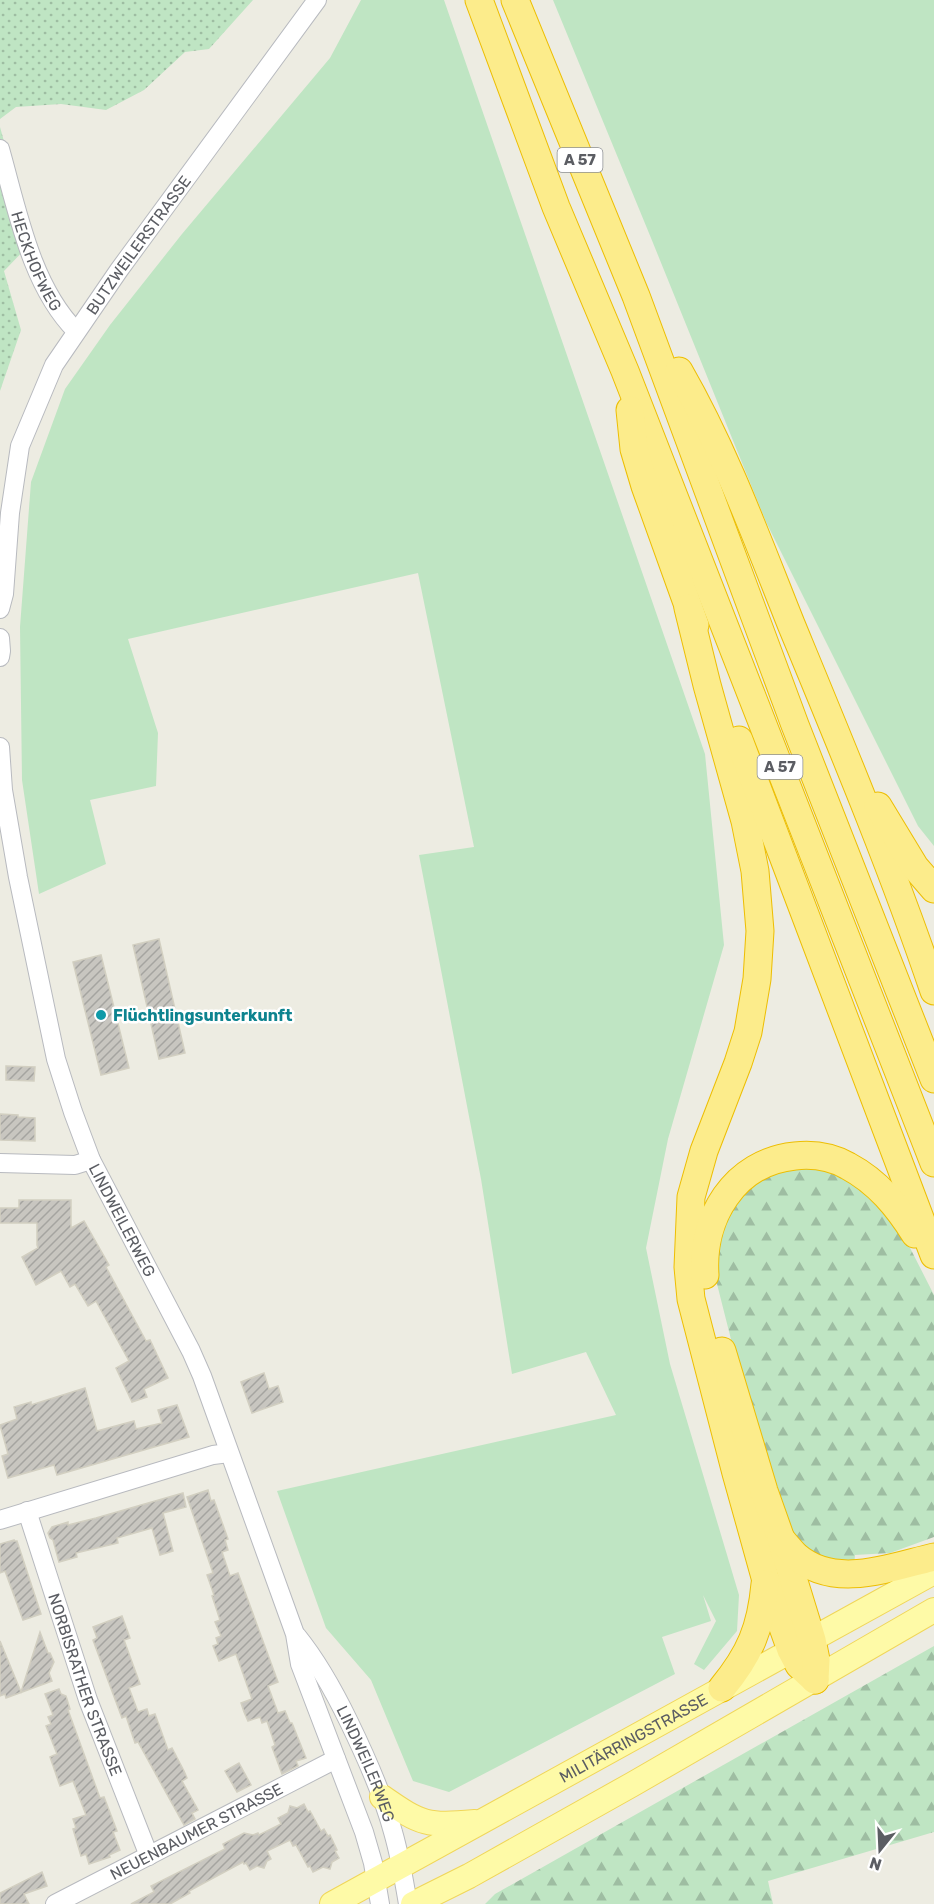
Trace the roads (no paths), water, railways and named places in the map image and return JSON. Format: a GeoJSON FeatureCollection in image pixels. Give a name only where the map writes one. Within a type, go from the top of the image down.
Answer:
{"type":"FeatureCollection","features":[{"type":"Feature","properties":{"kind":"highway","name":"A 57"},"geometry":{"type":"LineString","coordinates":[[479,0],[556,207],[625,371],[934,1163]]}},
{"type":"Feature","properties":{"kind":"highway","name":"A 57"},"geometry":{"type":"LineString","coordinates":[[515,0],[636,296],[795,725],[932,1072]]}},
{"type":"Feature","properties":{"kind":"highway","name":"A 57"},"geometry":{"type":"LineString","coordinates":[[636,296],[685,380],[728,468],[821,696]]}},
{"type":"Feature","properties":{"kind":"highway"},"geometry":{"type":"LineString","coordinates":[[625,371],[634,449],[688,608],[934,1255]]}},
{"type":"Feature","properties":{"kind":"highway"},"geometry":{"type":"LineString","coordinates":[[688,608],[706,685],[745,821],[754,871],[760,931],[757,979],[748,1032],[704,1151],[691,1197],[688,1267],[691,1299],[765,1577],[801,1645]]}},
{"type":"Feature","properties":{"kind":"highway"},"geometry":{"type":"LineString","coordinates":[[821,696],[884,816],[915,867],[934,889]]}},
{"type":"Feature","properties":{"kind":"highway"},"geometry":{"type":"LineString","coordinates":[[821,696],[934,991]]}},
{"type":"Feature","properties":{"kind":"highway"},"geometry":{"type":"LineString","coordinates":[[815,1680],[799,1665],[801,1645],[781,1539],[719,1343],[707,1292],[705,1253],[708,1235],[716,1213],[730,1191],[754,1168],[787,1157],[824,1157],[848,1165],[880,1188],[902,1213],[934,1263]]}},
{"type":"Feature","properties":{"kind":"highway"},"geometry":{"type":"LineString","coordinates":[[781,1539],[796,1556],[814,1567],[843,1574],[862,1574],[934,1557]]}},
{"type":"Feature","properties":{"kind":"highway"},"geometry":{"type":"LineString","coordinates":[[722,1688],[735,1672],[755,1635],[762,1613],[765,1577]]}},
{"type":"Feature","properties":{"kind":"main road","name":"MILITÄRRINGSTRASSE"},"geometry":{"type":"LineString","coordinates":[[332,1904],[934,1572]]}},
{"type":"Feature","properties":{"kind":"main road"},"geometry":{"type":"LineString","coordinates":[[413,1904],[469,1876],[934,1610]]}},
{"type":"Feature","properties":{"kind":"main road"},"geometry":{"type":"LineString","coordinates":[[382,1797],[425,1823],[484,1821]]}},
{"type":"Feature","properties":{"kind":"main road"},"geometry":{"type":"LineString","coordinates":[[450,1904],[469,1876]]}},
{"type":"Feature","properties":{"kind":"street","name":"BUTZWEILERSTRASSE"},"geometry":{"type":"LineString","coordinates":[[0,609],[4,594],[10,513],[20,446],[54,365],[76,331],[317,0]]}},
{"type":"Feature","properties":{"kind":"street","name":"HECKHOFWEG"},"geometry":{"type":"LineString","coordinates":[[0,149],[29,245],[45,288],[65,320],[76,331]]}},
{"type":"Feature","properties":{"kind":"street","name":"BUTZWEILERSTRASSE"},"geometry":{"type":"LineString","coordinates":[[0,545],[10,513]]}},
{"type":"Feature","properties":{"kind":"street"},"geometry":{"type":"LineString","coordinates":[[0,638],[0,657]]}},
{"type":"Feature","properties":{"kind":"street","name":"LINDWEILERWEG"},"geometry":{"type":"LineString","coordinates":[[0,747],[2,784],[18,877],[56,1059],[73,1112],[91,1160],[202,1376],[295,1634],[300,1664],[364,1832],[381,1904]]}},
{"type":"Feature","properties":{"kind":"street"},"geometry":{"type":"LineString","coordinates":[[0,1163],[75,1164],[91,1160]]}},
{"type":"Feature","properties":{"kind":"street"},"geometry":{"type":"LineString","coordinates":[[0,1520],[213,1455],[229,1453]]}},
{"type":"Feature","properties":{"kind":"street","name":"NORBISRATHER STRASSE"},"geometry":{"type":"LineString","coordinates":[[27,1511],[88,1700],[149,1856]]}},
{"type":"Feature","properties":{"kind":"street","name":"LINDWEILERWEG"},"geometry":{"type":"LineString","coordinates":[[295,1634],[315,1659],[338,1699],[365,1755],[382,1797],[393,1833],[408,1904]]}},
{"type":"Feature","properties":{"kind":"street","name":"NEUENBAUMER STRASSE"},"geometry":{"type":"LineString","coordinates":[[55,1904],[336,1759]]}},
{"type":"Feature","properties":{"kind":"place","name":"Flüchtlingsunterkunft"},"geometry":{"type":"Point","coordinates":[101,1015]}}]}
